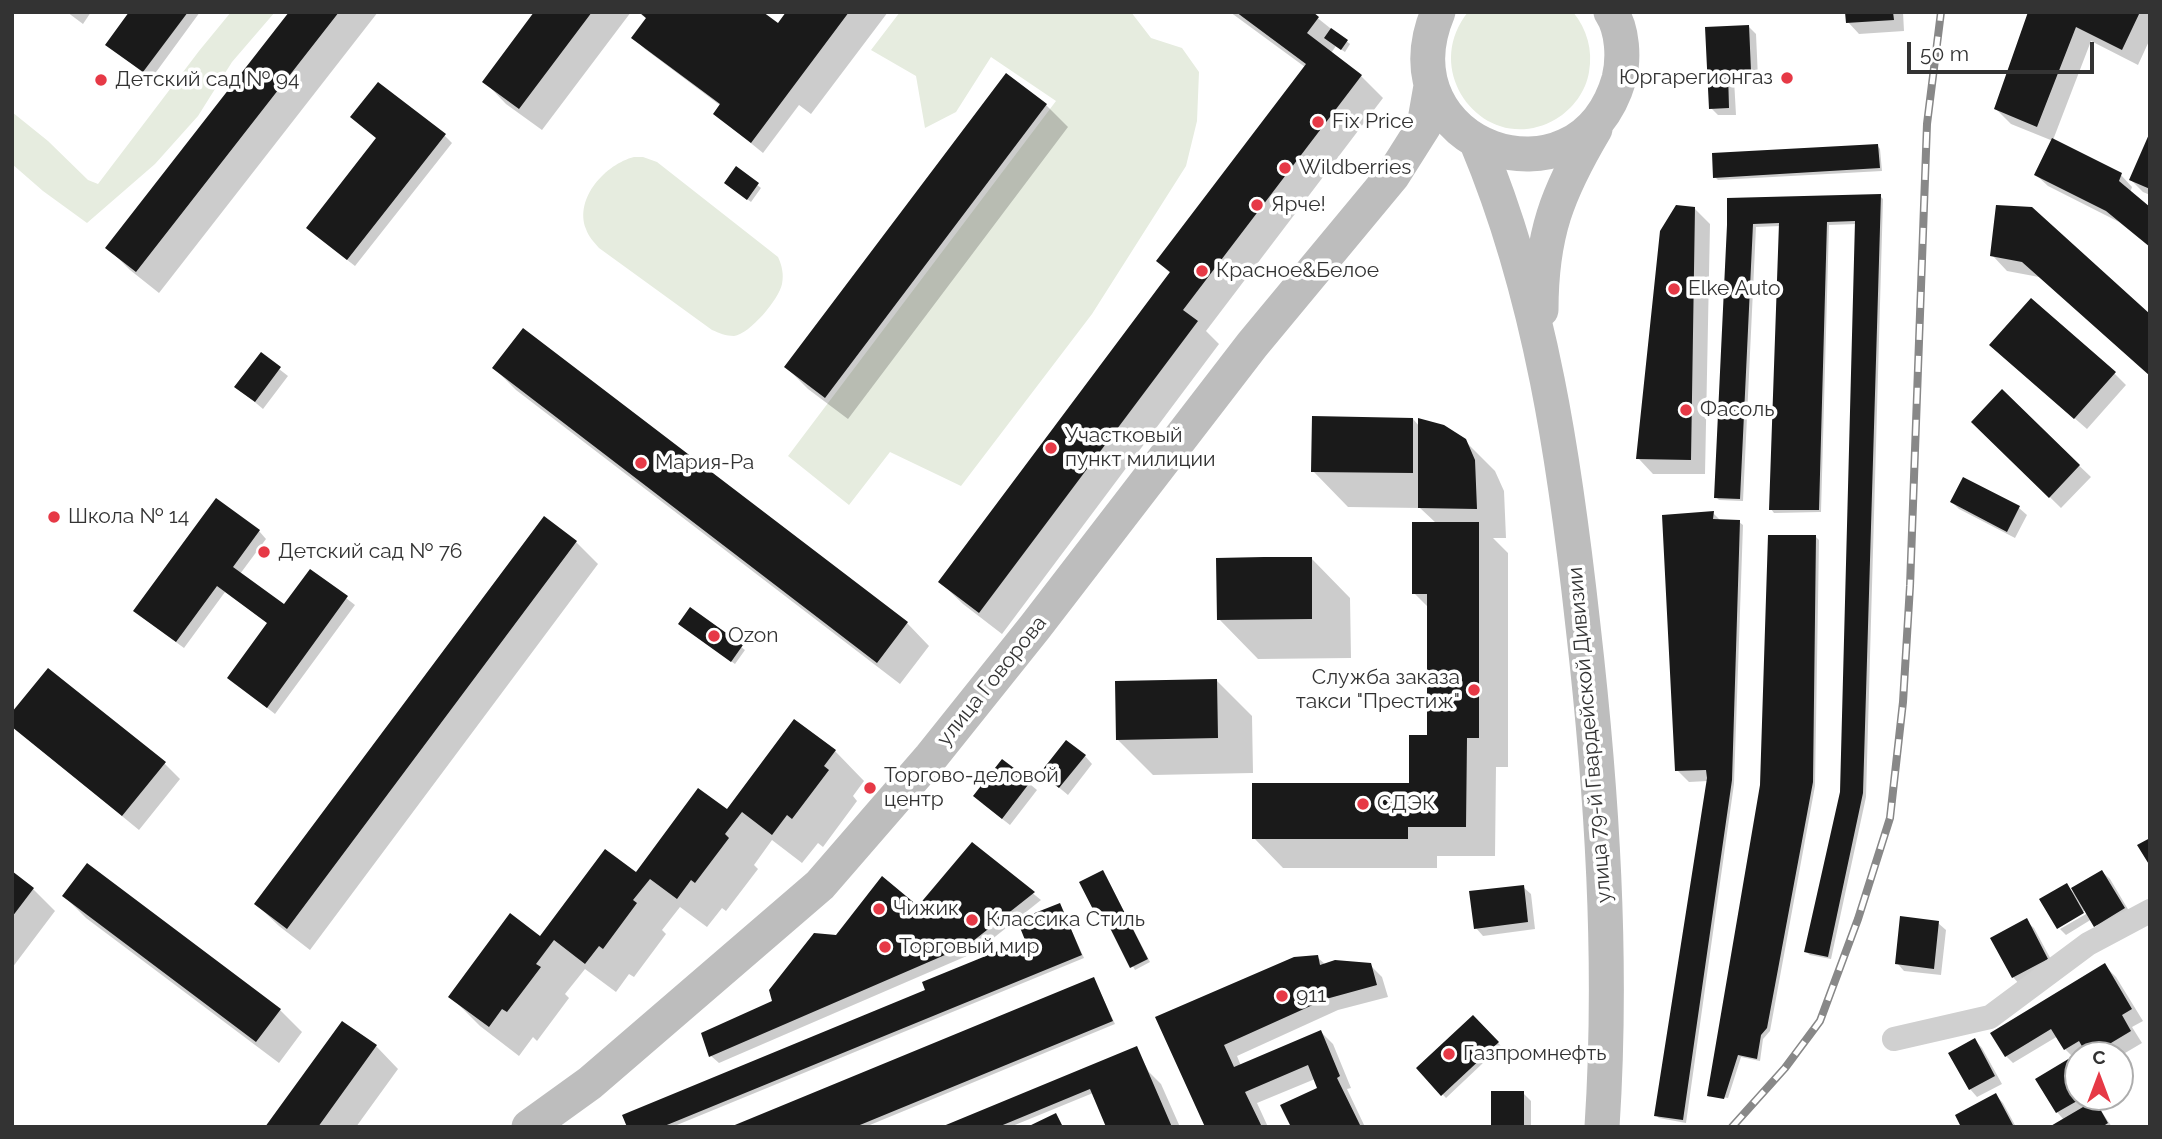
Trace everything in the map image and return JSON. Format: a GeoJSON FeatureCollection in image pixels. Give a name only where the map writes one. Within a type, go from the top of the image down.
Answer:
{"type":"FeatureCollection","features":[{"type":"Feature","properties":{"kind":"main road"},"geometry":{"type":"LineString","coordinates":[[1409,12],[1441,109],[1458,129],[1477,143],[1518,155],[1544,153],[1569,144],[1600,120]]}},
{"type":"Feature","properties":{"kind":"main road"},"geometry":{"type":"LineString","coordinates":[[1393,176],[1424,126],[1429,77],[1429,38],[1438,12]]}},
{"type":"Feature","properties":{"kind":"main road","name":"улица 79-й Гвардейской Дивизии"},"geometry":{"type":"LineString","coordinates":[[1541,346],[1542,271],[1547,232],[1564,186],[1612,101],[1622,68],[1621,42],[1615,15]]}},
{"type":"Feature","properties":{"kind":"main road"},"geometry":{"type":"LineString","coordinates":[[1393,176],[1421,157],[1447,146],[1477,143]]}},
{"type":"Feature","properties":{"kind":"main road","name":"улица 79-й Гвардейской Дивизии"},"geometry":{"type":"LineString","coordinates":[[1477,143],[1500,205],[1541,346],[1559,443],[1577,570],[1602,838],[1605,956],[1602,1127]]}},
{"type":"Feature","properties":{"kind":"main road","name":"улица Говорова"},"geometry":{"type":"LineString","coordinates":[[529,1127],[590,1083],[820,885],[931,757],[1035,627],[1252,345],[1393,176]]}},
{"type":"Feature","properties":{"kind":"street"},"geometry":{"type":"LineString","coordinates":[[1894,1039],[1990,1017],[2088,944],[2150,911]]}},
{"type":"Feature","properties":{"kind":"shaded area"},"geometry":{"type":"Polygon","coordinates":[[[231,12],[275,12],[232,62],[198,116],[155,164],[87,223],[12,164],[12,112],[48,141],[88,180],[98,184],[231,12]]]}},
{"type":"Feature","properties":{"kind":"shaded area"},"geometry":{"type":"Polygon","coordinates":[[[900,12],[1131,12],[1151,38],[1182,48],[1199,72],[1197,121],[1186,166],[1092,314],[961,486],[890,452],[849,505],[788,456],[1056,101],[991,57],[956,112],[925,128],[916,76],[871,50],[900,12]]]}},
{"type":"Feature","properties":{"kind":"shaded area"},"geometry":{"type":"Polygon","coordinates":[[[1468,12],[1573,12],[1585,33],[1590,64],[1582,93],[1573,105],[1556,119],[1531,128],[1507,128],[1485,119],[1468,104],[1456,84],[1451,61],[1455,36],[1468,12]]]}},
{"type":"Feature","properties":{"kind":"shaded area"},"geometry":{"type":"Polygon","coordinates":[[[634,157],[657,162],[778,257],[783,273],[780,290],[763,315],[741,334],[734,336],[712,330],[599,248],[588,234],[583,217],[589,194],[603,175],[634,157]]]}},
{"type":"Feature","properties":{"kind":"building"},"geometry":{"type":"Polygon","coordinates":[[[129,12],[188,12],[143,72],[105,45],[129,12]]]}},
{"type":"Feature","properties":{"kind":"building"},"geometry":{"type":"Polygon","coordinates":[[[289,12],[339,12],[136,272],[105,248],[289,12]]]}},
{"type":"Feature","properties":{"kind":"building"},"geometry":{"type":"Polygon","coordinates":[[[534,12],[592,12],[519,109],[482,82],[534,12]]]}},
{"type":"Feature","properties":{"kind":"building"},"geometry":{"type":"Polygon","coordinates":[[[639,12],[763,12],[778,23],[786,12],[849,12],[751,143],[713,114],[720,104],[631,38],[646,18],[639,12]]]}},
{"type":"Feature","properties":{"kind":"building"},"geometry":{"type":"Polygon","coordinates":[[[1236,12],[1313,12],[1319,17],[1307,33],[1362,75],[1183,310],[1198,321],[979,613],[938,582],[1170,272],[1156,261],[1306,64],[1236,12]]]}},
{"type":"Feature","properties":{"kind":"building"},"geometry":{"type":"Polygon","coordinates":[[[1845,12],[1893,12],[1894,20],[1846,23],[1845,12]]]}},
{"type":"Feature","properties":{"kind":"building"},"geometry":{"type":"Polygon","coordinates":[[[2028,12],[2140,12],[2122,50],[2076,27],[2037,127],[1994,109],[2028,12]]]}},
{"type":"Feature","properties":{"kind":"building"},"geometry":{"type":"Polygon","coordinates":[[[1749,25],[1751,71],[1728,72],[1729,108],[1709,109],[1705,27],[1749,25]]]}},
{"type":"Feature","properties":{"kind":"building"},"geometry":{"type":"Polygon","coordinates":[[[1331,28],[1348,40],[1341,50],[1324,38],[1331,28]]]}},
{"type":"Feature","properties":{"kind":"building"},"geometry":{"type":"Polygon","coordinates":[[[1006,73],[1047,104],[825,398],[784,367],[1006,73]]]}},
{"type":"Feature","properties":{"kind":"building"},"geometry":{"type":"Polygon","coordinates":[[[378,82],[446,134],[347,260],[306,228],[376,138],[350,117],[378,82]]]}},
{"type":"Feature","properties":{"kind":"building"},"geometry":{"type":"Polygon","coordinates":[[[2150,132],[2150,189],[2129,180],[2150,132]]]}},
{"type":"Feature","properties":{"kind":"building"},"geometry":{"type":"Polygon","coordinates":[[[2052,138],[2122,173],[2119,181],[2150,207],[2150,247],[2106,211],[2034,175],[2052,138]]]}},
{"type":"Feature","properties":{"kind":"building"},"geometry":{"type":"Polygon","coordinates":[[[1878,144],[1880,168],[1713,178],[1712,153],[1878,144]]]}},
{"type":"Feature","properties":{"kind":"building"},"geometry":{"type":"Polygon","coordinates":[[[736,166],[759,183],[747,200],[724,183],[736,166]]]}},
{"type":"Feature","properties":{"kind":"building"},"geometry":{"type":"Polygon","coordinates":[[[1881,194],[1863,793],[1828,957],[1804,952],[1840,792],[1855,221],[1827,222],[1819,510],[1769,510],[1779,223],[1753,224],[1740,499],[1714,498],[1727,198],[1881,194]]]}},
{"type":"Feature","properties":{"kind":"building","name":"Elke Auto"},"geometry":{"type":"Polygon","coordinates":[[[1676,205],[1695,207],[1691,460],[1636,459],[1660,231],[1676,205]]]}},
{"type":"Feature","properties":{"kind":"building"},"geometry":{"type":"Polygon","coordinates":[[[1996,205],[2032,207],[2150,314],[2150,376],[2022,262],[1990,256],[1996,205]]]}},
{"type":"Feature","properties":{"kind":"building"},"geometry":{"type":"Polygon","coordinates":[[[2031,298],[2116,372],[2074,419],[1989,345],[2031,298]]]}},
{"type":"Feature","properties":{"kind":"building"},"geometry":{"type":"Polygon","coordinates":[[[523,328],[908,622],[877,663],[492,368],[523,328]]]}},
{"type":"Feature","properties":{"kind":"building"},"geometry":{"type":"Polygon","coordinates":[[[261,352],[281,367],[255,402],[234,387],[261,352]]]}},
{"type":"Feature","properties":{"kind":"building"},"geometry":{"type":"Polygon","coordinates":[[[2002,389],[2080,465],[2049,498],[1971,422],[2002,389]]]}},
{"type":"Feature","properties":{"kind":"building"},"geometry":{"type":"Polygon","coordinates":[[[1312,416],[1413,418],[1413,473],[1311,472],[1312,416]]]}},
{"type":"Feature","properties":{"kind":"building"},"geometry":{"type":"Polygon","coordinates":[[[1418,418],[1444,425],[1466,439],[1475,460],[1477,509],[1418,508],[1418,418]]]}},
{"type":"Feature","properties":{"kind":"building"},"geometry":{"type":"Polygon","coordinates":[[[1963,477],[2020,506],[2007,532],[1950,502],[1963,477]]]}},
{"type":"Feature","properties":{"kind":"building"},"geometry":{"type":"Polygon","coordinates":[[[216,498],[260,530],[233,567],[284,604],[310,569],[348,596],[267,708],[227,678],[267,623],[217,586],[176,642],[133,611],[216,498]]]}},
{"type":"Feature","properties":{"kind":"building"},"geometry":{"type":"Polygon","coordinates":[[[1714,511],[1713,519],[1740,520],[1732,780],[1683,1120],[1654,1116],[1707,778],[1706,770],[1675,771],[1662,515],[1714,511]]]}},
{"type":"Feature","properties":{"kind":"building"},"geometry":{"type":"Polygon","coordinates":[[[544,516],[577,541],[287,929],[254,904],[544,516]]]}},
{"type":"Feature","properties":{"kind":"building"},"geometry":{"type":"Polygon","coordinates":[[[1412,522],[1479,522],[1479,738],[1467,738],[1466,827],[1408,827],[1408,839],[1252,839],[1252,783],[1409,783],[1409,735],[1427,735],[1427,594],[1412,594],[1412,522]]]}},
{"type":"Feature","properties":{"kind":"building"},"geometry":{"type":"Polygon","coordinates":[[[1768,535],[1816,535],[1813,782],[1767,1028],[1761,1035],[1757,1059],[1738,1055],[1724,1099],[1707,1096],[1760,785],[1768,535]]]}},
{"type":"Feature","properties":{"kind":"building"},"geometry":{"type":"Polygon","coordinates":[[[1312,557],[1312,619],[1217,620],[1216,558],[1312,557]]]}},
{"type":"Feature","properties":{"kind":"building"},"geometry":{"type":"Polygon","coordinates":[[[690,607],[743,645],[731,662],[678,624],[690,607]]]}},
{"type":"Feature","properties":{"kind":"building"},"geometry":{"type":"Polygon","coordinates":[[[48,668],[166,762],[122,816],[12,727],[12,712],[48,668]]]}},
{"type":"Feature","properties":{"kind":"building"},"geometry":{"type":"Polygon","coordinates":[[[1217,679],[1218,738],[1116,740],[1115,681],[1217,679]]]}},
{"type":"Feature","properties":{"kind":"building"},"geometry":{"type":"Polygon","coordinates":[[[794,719],[836,750],[824,766],[829,770],[792,819],[787,815],[772,835],[742,812],[725,834],[729,838],[695,883],[691,880],[677,899],[650,879],[633,900],[637,903],[603,949],[599,946],[585,964],[554,940],[536,964],[541,967],[507,1012],[502,1009],[489,1027],[448,997],[510,913],[540,936],[605,849],[636,872],[698,788],[727,809],[794,719]]]}},
{"type":"Feature","properties":{"kind":"building"},"geometry":{"type":"Polygon","coordinates":[[[1066,740],[1086,755],[1059,788],[1040,773],[1066,740]]]}},
{"type":"Feature","properties":{"kind":"building"},"geometry":{"type":"Polygon","coordinates":[[[1002,759],[1031,781],[1002,819],[973,796],[1002,759]]]}},
{"type":"Feature","properties":{"kind":"building"},"geometry":{"type":"Polygon","coordinates":[[[2150,838],[2150,866],[2137,845],[2150,838]]]}},
{"type":"Feature","properties":{"kind":"building"},"geometry":{"type":"Polygon","coordinates":[[[972,842],[1035,892],[968,945],[709,1057],[701,1033],[772,1001],[769,990],[814,933],[836,935],[882,876],[918,906],[972,842]]]}},
{"type":"Feature","properties":{"kind":"building"},"geometry":{"type":"Polygon","coordinates":[[[87,863],[281,1009],[256,1042],[62,896],[87,863]]]}},
{"type":"Feature","properties":{"kind":"building"},"geometry":{"type":"Polygon","coordinates":[[[1103,870],[1148,959],[1130,968],[1106,920],[1100,923],[1079,882],[1103,870]]]}},
{"type":"Feature","properties":{"kind":"building"},"geometry":{"type":"Polygon","coordinates":[[[2102,870],[2125,908],[2094,927],[2071,888],[2102,870]]]}},
{"type":"Feature","properties":{"kind":"building"},"geometry":{"type":"Polygon","coordinates":[[[12,871],[34,888],[12,917],[12,871]]]}},
{"type":"Feature","properties":{"kind":"building"},"geometry":{"type":"Polygon","coordinates":[[[2067,883],[2084,913],[2057,929],[2039,899],[2067,883]]]}},
{"type":"Feature","properties":{"kind":"building"},"geometry":{"type":"Polygon","coordinates":[[[1524,885],[1528,922],[1474,929],[1469,891],[1524,885]]]}},
{"type":"Feature","properties":{"kind":"building"},"geometry":{"type":"Polygon","coordinates":[[[1060,903],[1082,955],[662,1127],[627,1127],[622,1115],[925,990],[922,982],[1025,940],[1017,920],[1060,903]]]}},
{"type":"Feature","properties":{"kind":"building"},"geometry":{"type":"Polygon","coordinates":[[[1900,916],[1939,921],[1934,969],[1895,964],[1900,916]]]}},
{"type":"Feature","properties":{"kind":"building"},"geometry":{"type":"Polygon","coordinates":[[[2027,918],[2048,959],[2012,978],[1990,938],[2027,918]]]}},
{"type":"Feature","properties":{"kind":"building"},"geometry":{"type":"Polygon","coordinates":[[[1318,955],[1320,965],[1335,960],[1371,963],[1377,985],[1326,999],[1224,1045],[1234,1067],[1321,1030],[1340,1076],[1337,1078],[1361,1127],[1291,1127],[1280,1105],[1317,1088],[1308,1065],[1245,1092],[1262,1127],[1205,1127],[1155,1017],[1294,957],[1318,955]]]}},
{"type":"Feature","properties":{"kind":"building"},"geometry":{"type":"Polygon","coordinates":[[[2105,963],[2132,1009],[2122,1015],[2131,1031],[2114,1041],[2064,1041],[2064,1050],[2051,1029],[2005,1057],[1990,1033],[2105,963]]]}},
{"type":"Feature","properties":{"kind":"building"},"geometry":{"type":"Polygon","coordinates":[[[1094,977],[1113,1021],[855,1127],[730,1127],[1094,977]]]}},
{"type":"Feature","properties":{"kind":"building"},"geometry":{"type":"Polygon","coordinates":[[[1473,1015],[1499,1042],[1441,1096],[1416,1068],[1473,1015]]]}},
{"type":"Feature","properties":{"kind":"building"},"geometry":{"type":"Polygon","coordinates":[[[342,1021],[377,1045],[318,1127],[265,1127],[342,1021]]]}},
{"type":"Feature","properties":{"kind":"building"},"geometry":{"type":"Polygon","coordinates":[[[1975,1038],[1995,1076],[1969,1090],[1948,1053],[1975,1038]]]}},
{"type":"Feature","properties":{"kind":"building"},"geometry":{"type":"Polygon","coordinates":[[[1137,1046],[1172,1127],[1106,1127],[1090,1089],[998,1127],[941,1127],[1137,1046]]]}},
{"type":"Feature","properties":{"kind":"building"},"geometry":{"type":"Polygon","coordinates":[[[2064,1062],[2064,1108],[2056,1113],[2035,1079],[2064,1062]]]}},
{"type":"Feature","properties":{"kind":"building"},"geometry":{"type":"Polygon","coordinates":[[[1491,1091],[1524,1091],[1524,1127],[1491,1127],[1491,1091]]]}},
{"type":"Feature","properties":{"kind":"building"},"geometry":{"type":"Polygon","coordinates":[[[1996,1093],[2014,1127],[1961,1127],[1955,1115],[1996,1093]]]}},
{"type":"Feature","properties":{"kind":"building"},"geometry":{"type":"Polygon","coordinates":[[[2076,1111],[2101,1111],[2108,1123],[2102,1127],[2049,1127],[2076,1111]]]}},
{"type":"Feature","properties":{"kind":"building"},"geometry":{"type":"Polygon","coordinates":[[[1056,1113],[1063,1127],[1027,1127],[1056,1113]]]}},
{"type":"Feature","properties":{"kind":"railway"},"geometry":{"type":"LineString","coordinates":[[1732,1127],[1785,1068],[1820,1021],[1858,919],[1890,818],[1903,702],[1910,586],[1927,124],[1941,12]]}},
{"type":"Feature","properties":{"kind":"place","name":"Юргарегионгаз"},"geometry":{"type":"Point","coordinates":[1787,78]}},
{"type":"Feature","properties":{"kind":"place","name":"Детский сад № 94"},"geometry":{"type":"Point","coordinates":[101,80]}},
{"type":"Feature","properties":{"kind":"place","name":"Fix Price"},"geometry":{"type":"Point","coordinates":[1318,122]}},
{"type":"Feature","properties":{"kind":"place","name":"Wildberries"},"geometry":{"type":"Point","coordinates":[1285,168]}},
{"type":"Feature","properties":{"kind":"place","name":"Ярче!"},"geometry":{"type":"Point","coordinates":[1257,205]}},
{"type":"Feature","properties":{"kind":"place","name":"Красное&Белое"},"geometry":{"type":"Point","coordinates":[1202,271]}},
{"type":"Feature","properties":{"kind":"place","name":"Elke Auto"},"geometry":{"type":"Point","coordinates":[1674,289]}},
{"type":"Feature","properties":{"kind":"place","name":"Фасоль"},"geometry":{"type":"Point","coordinates":[1686,410]}},
{"type":"Feature","properties":{"kind":"place","name":"Участковый пункт милиции"},"geometry":{"type":"Point","coordinates":[1051,448]}},
{"type":"Feature","properties":{"kind":"place","name":"Мария-Ра"},"geometry":{"type":"Point","coordinates":[641,463]}},
{"type":"Feature","properties":{"kind":"place","name":"Школа № 14"},"geometry":{"type":"Point","coordinates":[54,517]}},
{"type":"Feature","properties":{"kind":"place","name":"Детский сад № 76"},"geometry":{"type":"Point","coordinates":[264,552]}},
{"type":"Feature","properties":{"kind":"place","name":"Ozon"},"geometry":{"type":"Point","coordinates":[714,636]}},
{"type":"Feature","properties":{"kind":"place","name":"Служба заказа такси \"Престиж\""},"geometry":{"type":"Point","coordinates":[1474,690]}},
{"type":"Feature","properties":{"kind":"place","name":"Торгово-деловой центр"},"geometry":{"type":"Point","coordinates":[870,788]}},
{"type":"Feature","properties":{"kind":"place","name":"СДЭК"},"geometry":{"type":"Point","coordinates":[1363,804]}},
{"type":"Feature","properties":{"kind":"place","name":"Чижик"},"geometry":{"type":"Point","coordinates":[879,909]}},
{"type":"Feature","properties":{"kind":"place","name":"Классика Стиль"},"geometry":{"type":"Point","coordinates":[972,920]}},
{"type":"Feature","properties":{"kind":"place","name":"Торговый мир"},"geometry":{"type":"Point","coordinates":[885,947]}},
{"type":"Feature","properties":{"kind":"place","name":"911"},"geometry":{"type":"Point","coordinates":[1282,996]}},
{"type":"Feature","properties":{"kind":"place","name":"Газпромнефть"},"geometry":{"type":"Point","coordinates":[1449,1054]}}]}
